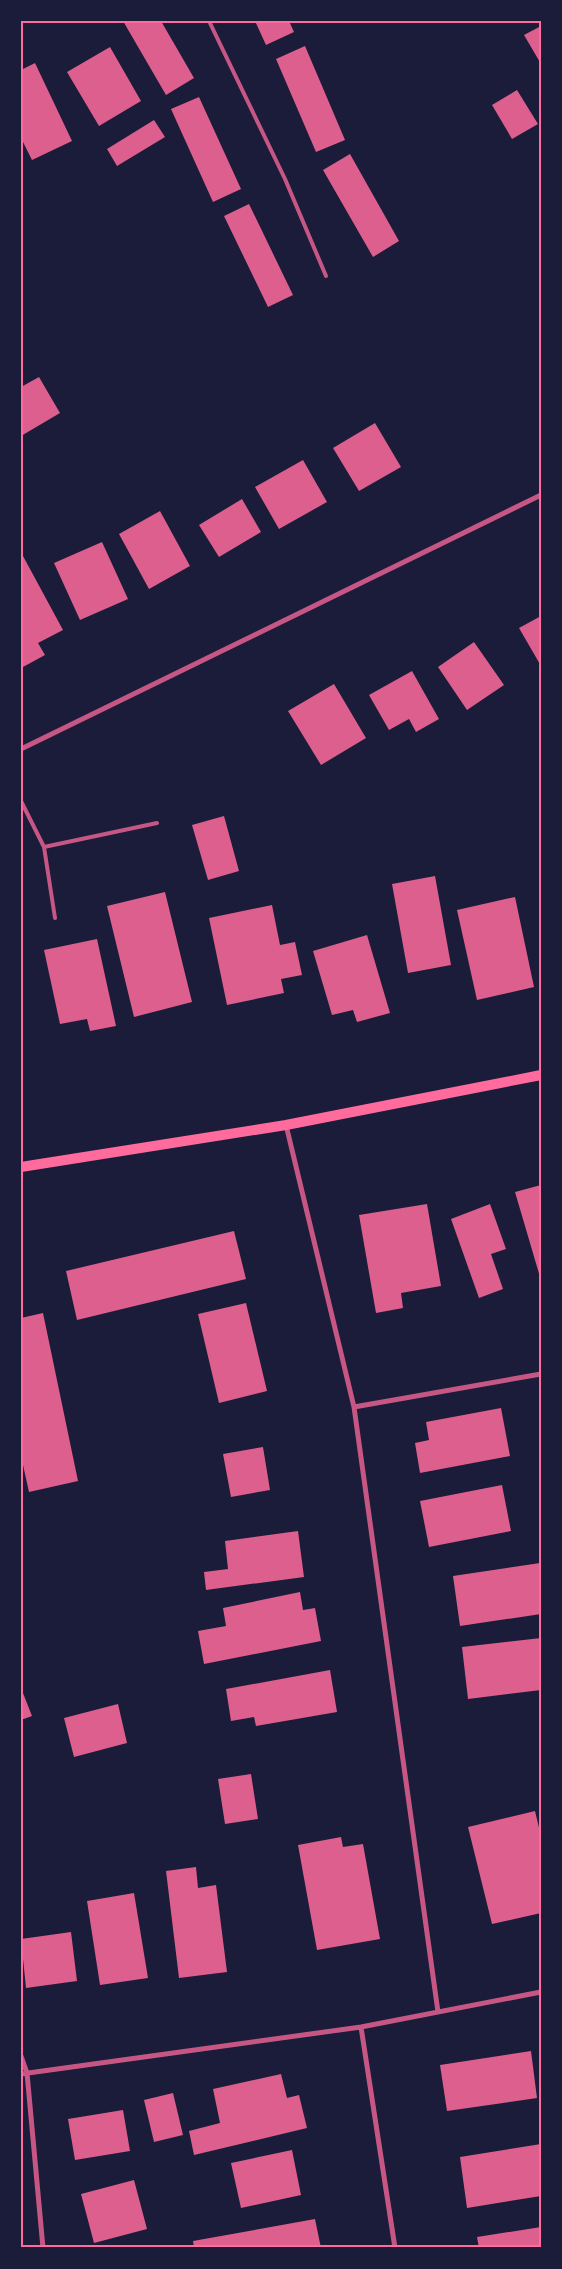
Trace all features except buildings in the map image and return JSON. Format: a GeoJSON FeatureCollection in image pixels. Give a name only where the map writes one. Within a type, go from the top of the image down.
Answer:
{"type":"FeatureCollection","features":[{"type":"Feature","properties":{"kind":"main road"},"geometry":{"type":"LineString","coordinates":[[21,1167],[286,1125],[541,1075]]}},
{"type":"Feature","properties":{"kind":"street"},"geometry":{"type":"LineString","coordinates":[[21,749],[541,496]]}},
{"type":"Feature","properties":{"kind":"street"},"geometry":{"type":"LineString","coordinates":[[286,1125],[354,1407],[438,2012]]}},
{"type":"Feature","properties":{"kind":"street"},"geometry":{"type":"LineString","coordinates":[[354,1407],[541,1374]]}},
{"type":"Feature","properties":{"kind":"street"},"geometry":{"type":"LineString","coordinates":[[24,2073],[362,2027],[541,1992]]}},
{"type":"Feature","properties":{"kind":"street"},"geometry":{"type":"LineString","coordinates":[[362,2027],[395,2248]]}},
{"type":"Feature","properties":{"kind":"street"},"geometry":{"type":"LineString","coordinates":[[21,2056],[43,2248]]}},
{"type":"Feature","properties":{"kind":"lane"},"geometry":{"type":"LineString","coordinates":[[209,21],[285,179],[326,276]]}},
{"type":"Feature","properties":{"kind":"lane"},"geometry":{"type":"LineString","coordinates":[[21,801],[44,847],[55,918]]}},
{"type":"Feature","properties":{"kind":"lane"},"geometry":{"type":"LineString","coordinates":[[44,847],[157,823]]}}]}
